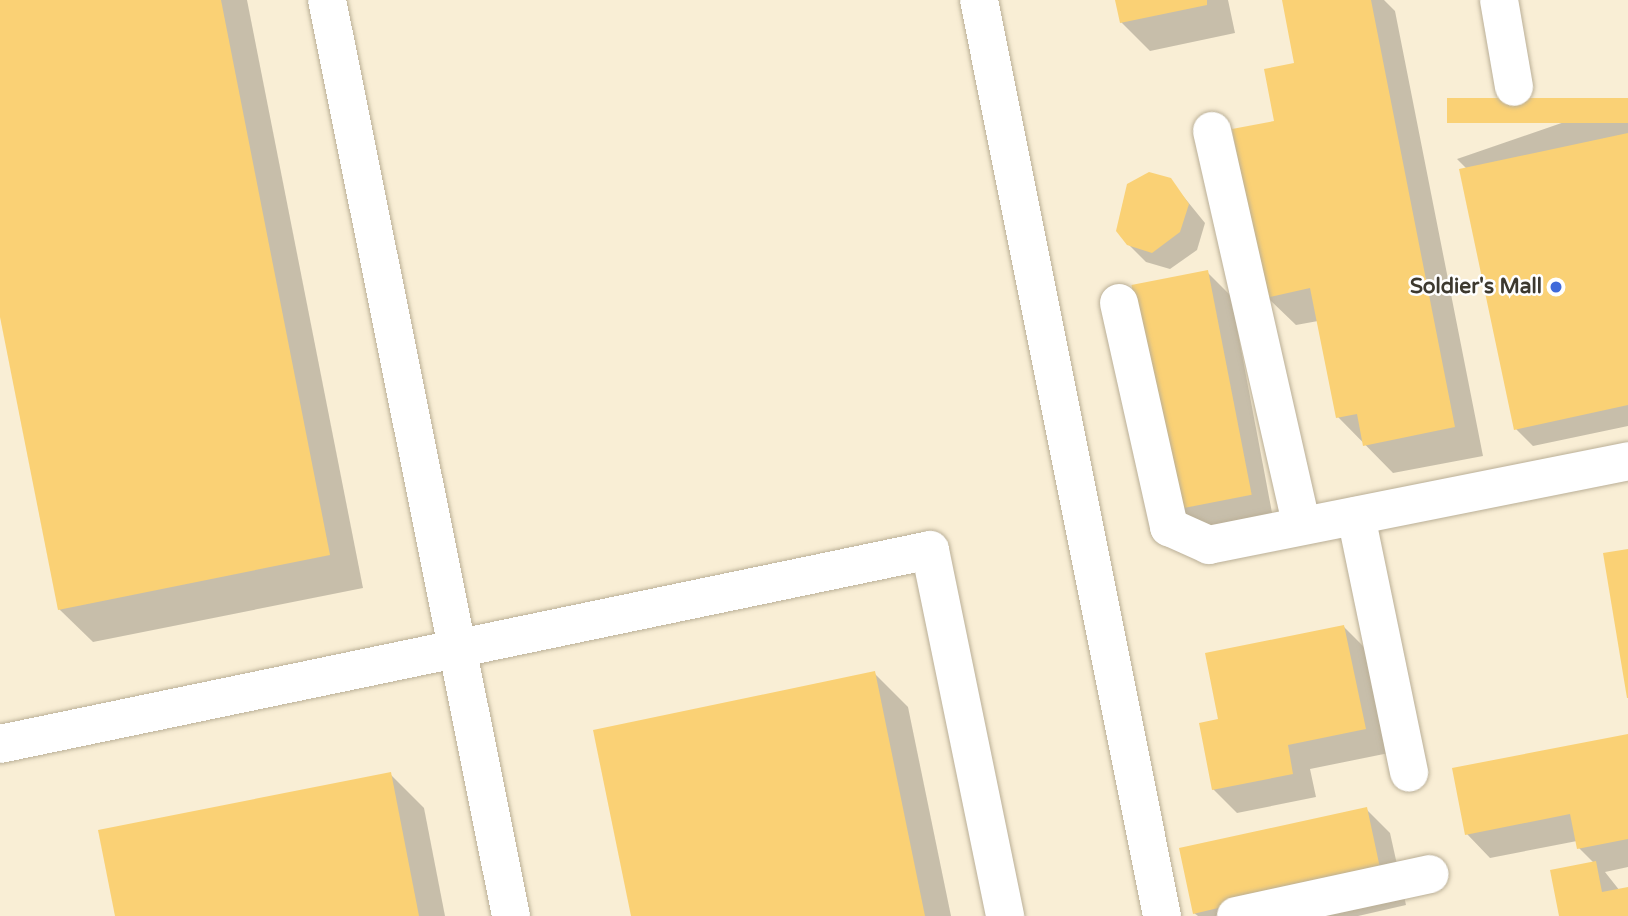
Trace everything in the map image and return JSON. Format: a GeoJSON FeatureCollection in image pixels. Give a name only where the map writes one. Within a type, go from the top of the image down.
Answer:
{"type":"FeatureCollection","features":[{"type":"Feature","properties":{"kind":"street"},"geometry":{"type":"LineString","coordinates":[[327,0],[511,916]]}},
{"type":"Feature","properties":{"kind":"street"},"geometry":{"type":"LineString","coordinates":[[979,0],[1162,916]]}},
{"type":"Feature","properties":{"kind":"street"},"geometry":{"type":"LineString","coordinates":[[1499,0],[1514,87]]}},
{"type":"Feature","properties":{"kind":"street"},"geometry":{"type":"LineString","coordinates":[[1212,131],[1301,524]]}},
{"type":"Feature","properties":{"kind":"street"},"geometry":{"type":"LineString","coordinates":[[1119,303],[1169,527],[1209,545],[1301,524],[1356,516],[1628,461]]}},
{"type":"Feature","properties":{"kind":"street"},"geometry":{"type":"LineString","coordinates":[[1356,516],[1409,773]]}},
{"type":"Feature","properties":{"kind":"street"},"geometry":{"type":"LineString","coordinates":[[0,744],[930,550],[1005,916]]}},
{"type":"Feature","properties":{"kind":"street"},"geometry":{"type":"LineString","coordinates":[[1236,916],[1430,874]]}},
{"type":"Feature","properties":{"kind":"building"},"geometry":{"type":"Polygon","coordinates":[[[0,0],[221,0],[330,555],[58,610],[0,317],[0,0]]]}},
{"type":"Feature","properties":{"kind":"building"},"geometry":{"type":"Polygon","coordinates":[[[1115,0],[1207,0],[1207,5],[1120,23],[1115,0]]]}},
{"type":"Feature","properties":{"kind":"building"},"geometry":{"type":"Polygon","coordinates":[[[1282,0],[1371,0],[1455,427],[1363,446],[1357,414],[1336,418],[1310,288],[1265,298],[1232,129],[1274,121],[1264,69],[1294,63],[1282,0]]]}},
{"type":"Feature","properties":{"kind":"building"},"geometry":{"type":"Polygon","coordinates":[[[1447,98],[1628,98],[1628,123],[1447,123],[1447,98]]]}},
{"type":"Feature","properties":{"kind":"building","name":"Soldier's Mall"},"geometry":{"type":"Polygon","coordinates":[[[1628,133],[1628,405],[1514,430],[1459,169],[1628,133]]]}},
{"type":"Feature","properties":{"kind":"building"},"geometry":{"type":"Polygon","coordinates":[[[1149,172],[1171,178],[1189,204],[1180,232],[1152,253],[1127,245],[1116,231],[1127,184],[1149,172]]]}},
{"type":"Feature","properties":{"kind":"building"},"geometry":{"type":"Polygon","coordinates":[[[1208,270],[1252,495],[1175,510],[1131,285],[1208,270]]]}},
{"type":"Feature","properties":{"kind":"building"},"geometry":{"type":"Polygon","coordinates":[[[1628,549],[1628,698],[1627,698],[1603,553],[1628,549]]]}},
{"type":"Feature","properties":{"kind":"building"},"geometry":{"type":"Polygon","coordinates":[[[1344,625],[1366,729],[1288,745],[1293,774],[1212,790],[1199,723],[1218,719],[1205,653],[1344,625]]]}},
{"type":"Feature","properties":{"kind":"building"},"geometry":{"type":"Polygon","coordinates":[[[875,671],[925,916],[631,916],[593,730],[875,671]]]}},
{"type":"Feature","properties":{"kind":"building"},"geometry":{"type":"Polygon","coordinates":[[[1628,734],[1628,839],[1577,849],[1570,814],[1465,835],[1452,768],[1628,734]]]}},
{"type":"Feature","properties":{"kind":"building"},"geometry":{"type":"Polygon","coordinates":[[[391,772],[419,916],[115,916],[98,830],[391,772]]]}},
{"type":"Feature","properties":{"kind":"building"},"geometry":{"type":"Polygon","coordinates":[[[1367,807],[1383,882],[1260,898],[1193,914],[1179,848],[1367,807]]]}},
{"type":"Feature","properties":{"kind":"building"},"geometry":{"type":"Polygon","coordinates":[[[1596,861],[1602,892],[1628,887],[1628,916],[1559,916],[1550,870],[1596,861]]]}},
{"type":"Feature","properties":{"kind":"place","name":"Soldier's Mall"},"geometry":{"type":"Point","coordinates":[1556,287]}}]}
